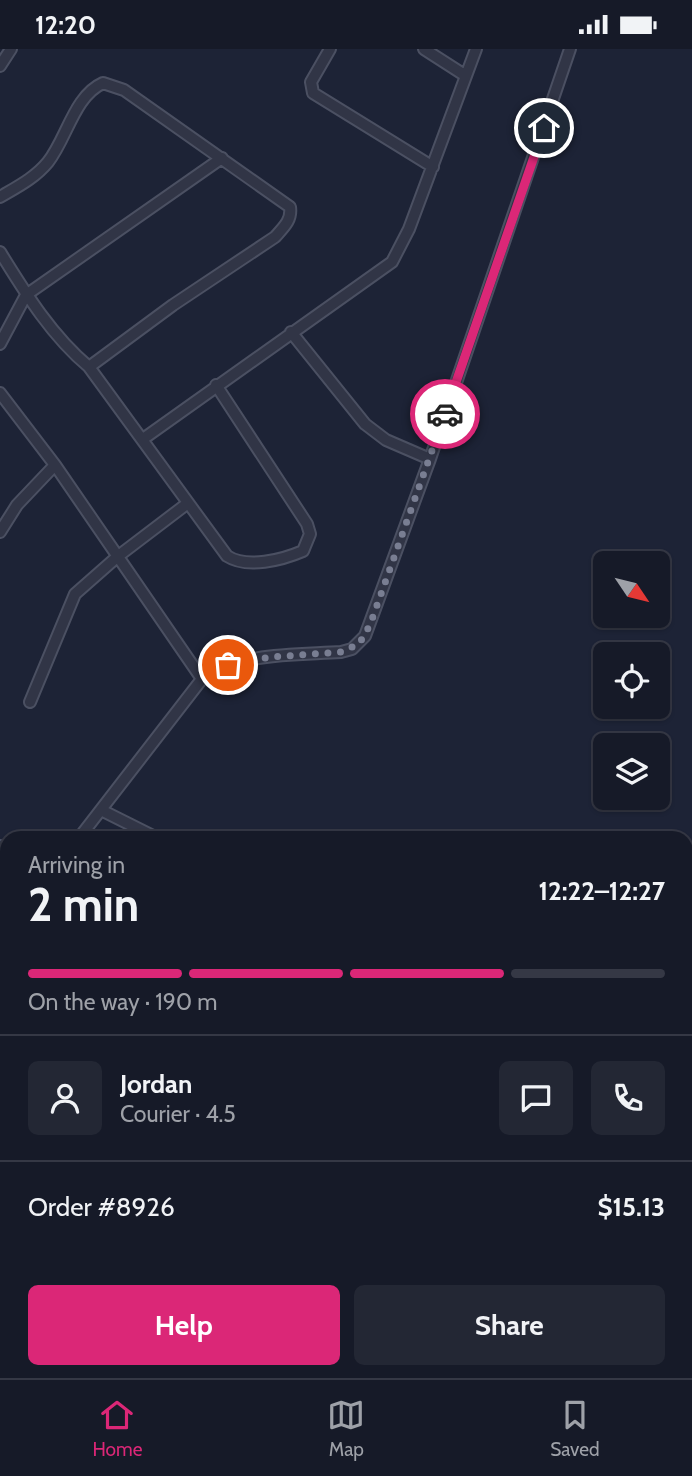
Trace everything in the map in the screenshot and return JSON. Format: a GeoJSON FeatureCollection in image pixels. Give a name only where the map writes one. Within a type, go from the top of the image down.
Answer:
{"type":"FeatureCollection","features":[{"type":"Feature","properties":{"kind":"street"},"geometry":{"type":"LineString","coordinates":[[0,66],[11,49]]}},
{"type":"Feature","properties":{"kind":"street"},"geometry":{"type":"LineString","coordinates":[[330,49],[311,82],[313,93],[433,167]]}},
{"type":"Feature","properties":{"kind":"street"},"geometry":{"type":"LineString","coordinates":[[424,49],[466,76]]}},
{"type":"Feature","properties":{"kind":"street"},"geometry":{"type":"LineString","coordinates":[[143,439],[392,262],[405,239],[476,49]]}},
{"type":"Feature","properties":{"kind":"street"},"geometry":{"type":"LineString","coordinates":[[84,831],[202,679],[228,665],[271,657],[341,652],[359,644],[370,625],[430,459],[570,49]]}},
{"type":"Feature","properties":{"kind":"street"},"geometry":{"type":"LineString","coordinates":[[0,197],[32,178],[48,162],[86,96],[103,83],[124,90],[284,200],[290,207],[291,215],[287,224],[275,237],[89,367]]}},
{"type":"Feature","properties":{"kind":"street"},"geometry":{"type":"LineString","coordinates":[[0,344],[26,295],[222,158]]}},
{"type":"Feature","properties":{"kind":"street"},"geometry":{"type":"LineString","coordinates":[[0,252],[26,295],[72,352],[89,367],[219,546],[237,562],[290,557],[303,551],[310,534],[301,512],[216,385]]}},
{"type":"Feature","properties":{"kind":"street"},"geometry":{"type":"LineString","coordinates":[[291,332],[365,424],[386,440],[430,459]]}},
{"type":"Feature","properties":{"kind":"street"},"geometry":{"type":"LineString","coordinates":[[0,393],[55,465],[202,679]]}},
{"type":"Feature","properties":{"kind":"street"},"geometry":{"type":"LineString","coordinates":[[0,532],[17,505],[55,465]]}},
{"type":"Feature","properties":{"kind":"street"},"geometry":{"type":"LineString","coordinates":[[30,702],[71,601],[84,584],[188,503]]}},
{"type":"Feature","properties":{"kind":"street"},"geometry":{"type":"LineString","coordinates":[[101,810],[143,831]]}},
{"type":"Feature","properties":{"kind":"way so far"},"geometry":{"type":"LineString","coordinates":[[228,665],[271,657],[341,652],[359,644],[370,625],[445,414]]}},
{"type":"Feature","properties":{"kind":"route"},"geometry":{"type":"LineString","coordinates":[[445,414],[544,128]]}}]}
